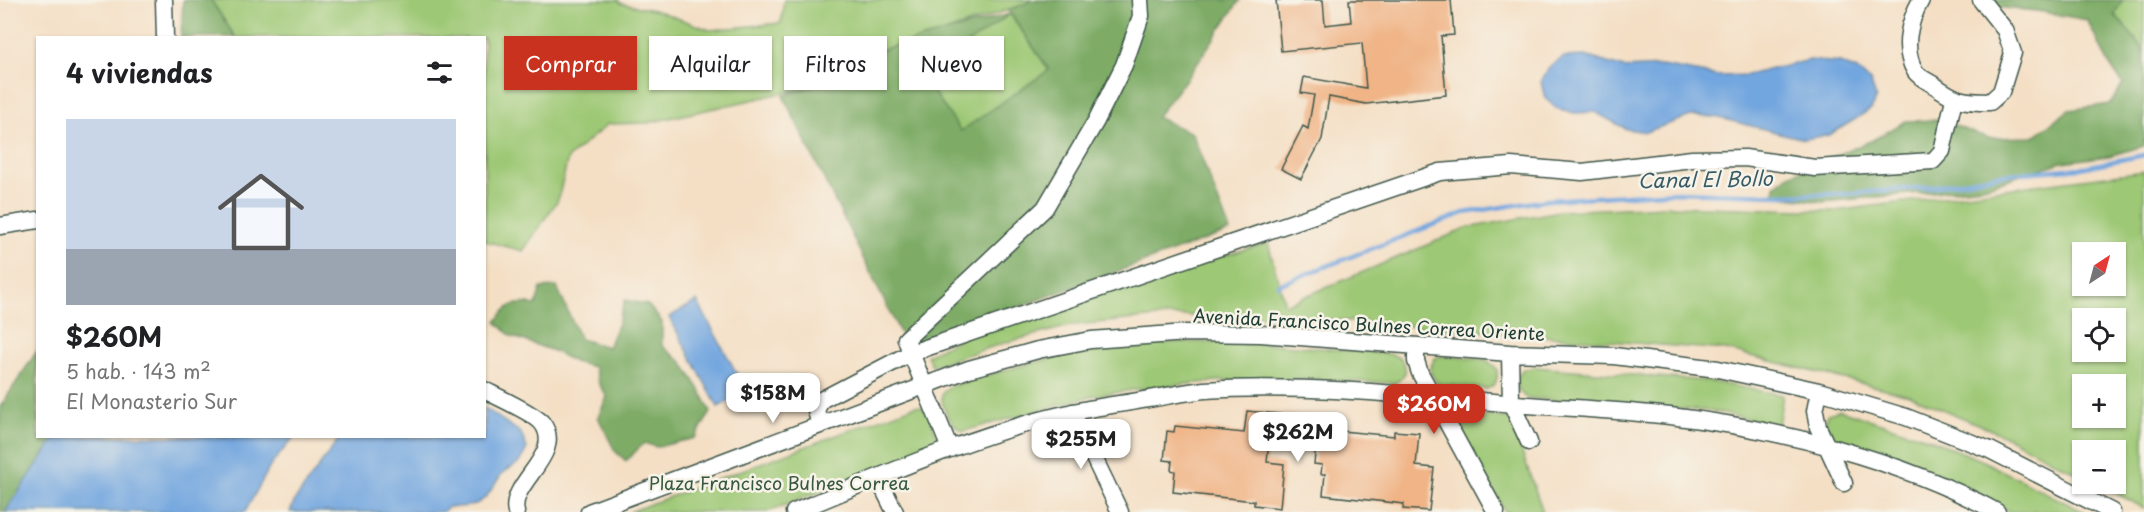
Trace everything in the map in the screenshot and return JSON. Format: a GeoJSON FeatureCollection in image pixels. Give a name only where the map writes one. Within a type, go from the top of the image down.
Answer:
{"type":"FeatureCollection","features":[{"type":"Feature","properties":{"kind":"street"},"geometry":{"type":"LineString","coordinates":[[164,0],[165,36]]}},
{"type":"Feature","properties":{"kind":"street"},"geometry":{"type":"LineString","coordinates":[[950,449],[906,339],[1045,207],[1096,121],[1124,66],[1141,16],[1140,0]]}},
{"type":"Feature","properties":{"kind":"street"},"geometry":{"type":"LineString","coordinates":[[1922,0],[1915,11],[1906,47],[1916,73],[1954,99],[1990,102],[2001,92],[2013,53],[2005,30],[1982,0]]}},
{"type":"Feature","properties":{"kind":"street"},"geometry":{"type":"LineString","coordinates":[[820,425],[816,411],[821,400],[911,352],[1440,172],[1511,166],[1582,172],[1692,159],[1745,158],[1815,168],[1933,161],[1942,151],[1954,99]]}},
{"type":"Feature","properties":{"kind":"street"},"geometry":{"type":"LineString","coordinates":[[0,226],[36,220]]}},
{"type":"Feature","properties":{"kind":"street","name":"Avenida Francisco Bulnes Correa Oriente"},"geometry":{"type":"LineString","coordinates":[[589,512],[969,369],[1038,350],[1091,340],[1187,333],[1261,334],[1510,353],[1604,356],[1666,361],[1748,375],[1819,391],[1906,417],[2030,470],[2112,512]]}},
{"type":"Feature","properties":{"kind":"street"},"geometry":{"type":"LineString","coordinates":[[1416,346],[1416,361],[1420,373],[1496,512]]}},
{"type":"Feature","properties":{"kind":"street"},"geometry":{"type":"LineString","coordinates":[[1510,353],[1511,404],[1529,442]]}},
{"type":"Feature","properties":{"kind":"street"},"geometry":{"type":"LineString","coordinates":[[794,512],[950,449],[1015,426],[1072,412],[1200,391],[1268,388],[1339,390],[1634,412],[1715,422],[1827,447],[1907,473],[1997,512]]}},
{"type":"Feature","properties":{"kind":"street"},"geometry":{"type":"LineString","coordinates":[[486,391],[541,421],[546,431],[544,454],[520,490],[514,507],[516,512]]}},
{"type":"Feature","properties":{"kind":"street"},"geometry":{"type":"LineString","coordinates":[[1819,391],[1815,411],[1818,427],[1845,483]]}},
{"type":"Feature","properties":{"kind":"street"},"geometry":{"type":"LineString","coordinates":[[1072,412],[1120,512]]}},
{"type":"Feature","properties":{"kind":"street"},"geometry":{"type":"LineString","coordinates":[[878,478],[895,512]]}},
{"type":"Feature","properties":{"kind":"green space"},"geometry":{"type":"Polygon","coordinates":[[[183,0],[211,0],[234,36],[181,36],[183,0]]]}},
{"type":"Feature","properties":{"kind":"green space"},"geometry":{"type":"Polygon","coordinates":[[[211,0],[619,0],[620,3],[658,11],[710,30],[781,23],[784,0],[1030,0],[1028,3],[939,34],[899,36],[899,45],[887,48],[887,36],[784,36],[784,90],[796,90],[647,123],[608,124],[568,158],[558,200],[523,251],[486,241],[486,36],[234,36],[211,0]]]}},
{"type":"Feature","properties":{"kind":"green space"},"geometry":{"type":"Polygon","coordinates":[[[1030,0],[1240,0],[1187,78],[1156,117],[1192,133],[1230,231],[907,347],[783,96],[801,90],[887,90],[887,48],[899,45],[899,90],[932,90],[961,131],[1049,70],[1008,10],[1030,0]]]}},
{"type":"Feature","properties":{"kind":"green space"},"geometry":{"type":"Polygon","coordinates":[[[1989,0],[2123,0],[2114,14],[2144,50],[2144,146],[2109,156],[2062,162],[1984,187],[1823,202],[1774,195],[1775,186],[1787,176],[1873,140],[1906,121],[1940,120],[1988,138],[2033,137],[2069,110],[2110,104],[2123,84],[2108,62],[2087,20],[2037,11],[1994,7],[1989,0]]]}},
{"type":"Feature","properties":{"kind":"green space"},"geometry":{"type":"Polygon","coordinates":[[[2123,0],[2144,0],[2144,50],[2114,13],[2123,0]]]}},
{"type":"Feature","properties":{"kind":"green space"},"geometry":{"type":"Polygon","coordinates":[[[1010,14],[1049,70],[960,132],[931,90],[1004,90],[1004,36],[978,36],[1010,14]]]}},
{"type":"Feature","properties":{"kind":"green space"},"geometry":{"type":"Polygon","coordinates":[[[1010,14],[979,36],[931,36],[1010,14]]]}},
{"type":"Feature","properties":{"kind":"green space"},"geometry":{"type":"Polygon","coordinates":[[[2144,171],[2144,508],[2117,494],[2126,494],[2126,440],[2072,440],[2072,471],[2003,435],[1909,395],[1726,350],[1284,316],[1168,316],[1074,325],[1004,343],[932,366],[927,355],[995,321],[1268,243],[1285,305],[1467,228],[1560,211],[1667,206],[1835,211],[2144,171]]]}},
{"type":"Feature","properties":{"kind":"green space"},"geometry":{"type":"Polygon","coordinates":[[[557,287],[580,339],[608,347],[625,300],[648,305],[662,322],[662,346],[682,362],[711,412],[695,438],[657,447],[644,443],[626,461],[615,451],[598,417],[607,397],[599,384],[594,367],[574,362],[556,352],[511,336],[496,322],[504,311],[513,305],[523,303],[536,305],[541,288],[557,287]]]}},
{"type":"Feature","properties":{"kind":"green space"},"geometry":{"type":"Polygon","coordinates":[[[1259,343],[1391,354],[1401,360],[1405,372],[1394,383],[1302,379],[1217,381],[1140,389],[1092,396],[964,431],[952,423],[943,403],[943,393],[949,387],[1036,362],[1081,352],[1140,344],[1259,343]]]}},
{"type":"Feature","properties":{"kind":"green space"},"geometry":{"type":"Polygon","coordinates":[[[36,353],[36,438],[55,438],[5,512],[0,512],[0,407],[36,353]]]}},
{"type":"Feature","properties":{"kind":"green space"},"geometry":{"type":"Polygon","coordinates":[[[1442,356],[1488,361],[1497,369],[1496,381],[1487,389],[1438,384],[1430,368],[1435,358],[1442,356]]]}},
{"type":"Feature","properties":{"kind":"green space"},"geometry":{"type":"Polygon","coordinates":[[[1535,367],[1707,381],[1783,395],[1778,425],[1710,411],[1526,398],[1518,390],[1516,380],[1522,370],[1535,367]]]}},
{"type":"Feature","properties":{"kind":"green space","name":"Plaza Francisco Bulnes Correa"},"geometry":{"type":"Polygon","coordinates":[[[915,406],[927,408],[937,437],[935,448],[767,512],[629,512],[915,406]]]}},
{"type":"Feature","properties":{"kind":"green space"},"geometry":{"type":"Polygon","coordinates":[[[1840,410],[1930,439],[1981,460],[2084,512],[2010,512],[1963,487],[1902,461],[1840,442],[1830,435],[1825,424],[1828,414],[1840,410]]]}},
{"type":"Feature","properties":{"kind":"green space"},"geometry":{"type":"Polygon","coordinates":[[[1470,413],[1508,418],[1511,421],[1543,512],[1505,512],[1462,434],[1463,416],[1470,413]]]}},
{"type":"Feature","properties":{"kind":"water"},"geometry":{"type":"Polygon","coordinates":[[[1585,56],[1624,68],[1662,66],[1718,76],[1747,75],[1810,60],[1840,63],[1857,70],[1870,81],[1876,97],[1872,108],[1829,135],[1804,139],[1715,117],[1691,116],[1646,132],[1626,129],[1595,112],[1574,113],[1556,108],[1545,98],[1541,82],[1549,67],[1564,57],[1585,56]]]}},
{"type":"Feature","properties":{"kind":"water"},"geometry":{"type":"Polygon","coordinates":[[[697,301],[747,392],[718,407],[669,317],[697,301]]]}},
{"type":"Feature","properties":{"kind":"water"},"geometry":{"type":"Polygon","coordinates":[[[486,409],[521,433],[527,448],[520,461],[503,473],[486,497],[469,506],[449,507],[442,512],[290,512],[295,500],[339,438],[486,438],[486,409]]]}},
{"type":"Feature","properties":{"kind":"water"},"geometry":{"type":"Polygon","coordinates":[[[55,438],[293,438],[271,465],[245,512],[5,512],[55,438]]]}},
{"type":"Feature","properties":{"kind":"building"},"geometry":{"type":"Polygon","coordinates":[[[1276,0],[1323,0],[1325,25],[1351,22],[1349,0],[1451,0],[1454,35],[1441,36],[1446,95],[1366,104],[1329,97],[1322,139],[1301,179],[1281,169],[1303,126],[1308,129],[1314,95],[1301,93],[1304,77],[1366,88],[1362,43],[1281,51],[1276,0]]]}},
{"type":"Feature","properties":{"kind":"building"},"geometry":{"type":"Polygon","coordinates":[[[1247,411],[1333,419],[1331,430],[1394,436],[1394,431],[1419,433],[1416,466],[1434,468],[1429,511],[1403,509],[1404,504],[1323,495],[1325,474],[1321,474],[1322,465],[1314,464],[1317,435],[1270,430],[1267,462],[1284,464],[1280,508],[1254,505],[1254,501],[1173,492],[1175,471],[1171,470],[1172,461],[1164,460],[1167,431],[1174,432],[1175,426],[1244,433],[1247,411]]]}},
{"type":"Feature","properties":{"kind":"waterway","name":"Canal El Bollo"},"geometry":{"type":"LineString","coordinates":[[1278,285],[1464,213],[1548,200],[1677,192],[1774,195],[1844,194],[1931,187],[1999,175],[2080,168],[2144,155]]}}]}
